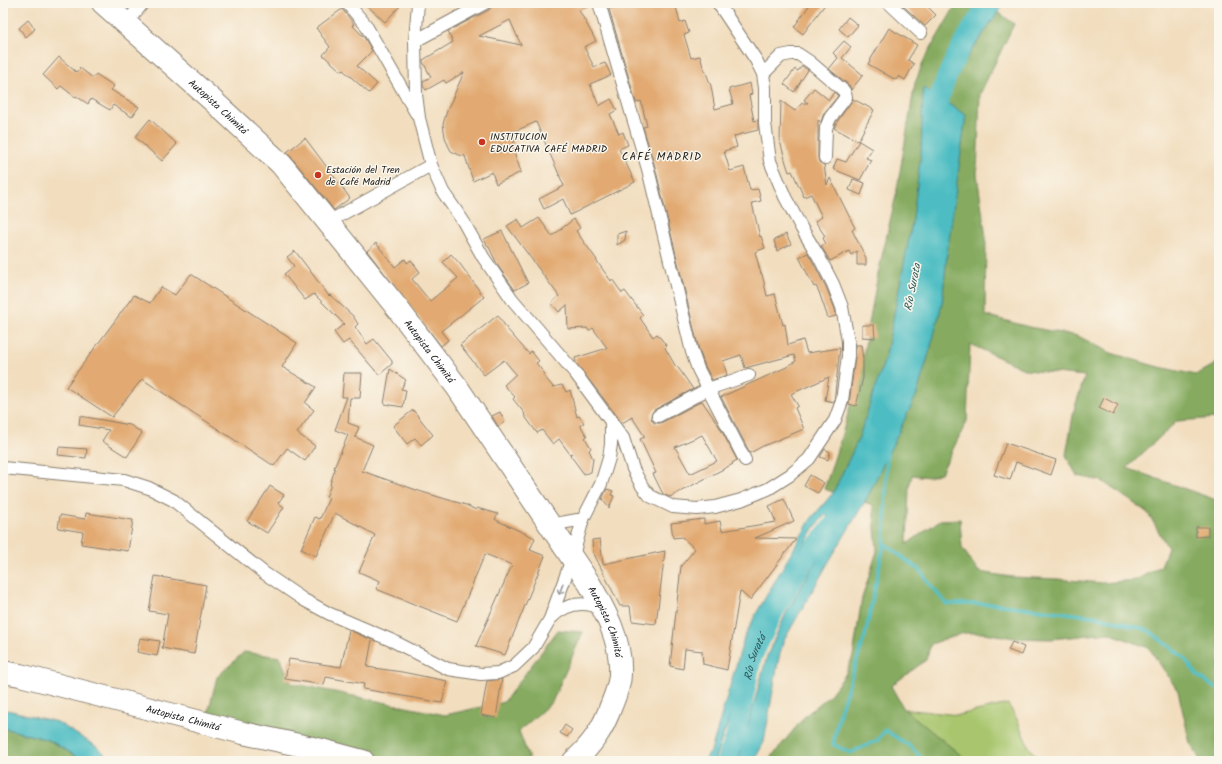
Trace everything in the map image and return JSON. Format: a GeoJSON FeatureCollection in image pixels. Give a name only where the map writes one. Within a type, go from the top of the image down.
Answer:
{"type":"FeatureCollection","features":[{"type":"Feature","properties":{"kind":"highway","name":"Autopista Chimitá"},"geometry":{"type":"LineString","coordinates":[[103,3],[126,22],[281,164],[398,309],[457,387],[589,583],[605,610],[612,626],[619,654],[620,674],[617,692],[599,734],[588,748],[574,761]]}},
{"type":"Feature","properties":{"kind":"highway","name":"Autopista Chimitá"},"geometry":{"type":"LineString","coordinates":[[3,672],[243,733],[322,750],[363,761]]}},
{"type":"Feature","properties":{"kind":"street"},"geometry":{"type":"LineString","coordinates":[[126,22],[143,3]]}},
{"type":"Feature","properties":{"kind":"street"},"geometry":{"type":"LineString","coordinates":[[347,3],[365,24],[419,118]]}},
{"type":"Feature","properties":{"kind":"street"},"geometry":{"type":"LineString","coordinates":[[418,3],[414,41],[416,94],[419,118],[431,165],[443,192],[463,221],[483,257],[512,300],[576,374],[600,408],[611,420],[623,438],[633,469],[642,486],[650,496],[673,507],[697,509],[715,507],[742,500],[768,489],[790,475],[809,460],[835,420],[842,401],[848,356],[848,341],[842,307],[833,284],[785,197],[770,161],[765,123],[765,88],[763,74],[756,60],[718,3]]}},
{"type":"Feature","properties":{"kind":"street"},"geometry":{"type":"LineString","coordinates":[[414,41],[485,3]]}},
{"type":"Feature","properties":{"kind":"street"},"geometry":{"type":"LineString","coordinates":[[598,3],[648,169],[692,352],[698,369],[745,460]]}},
{"type":"Feature","properties":{"kind":"street"},"geometry":{"type":"LineString","coordinates":[[889,3],[921,33]]}},
{"type":"Feature","properties":{"kind":"street"},"geometry":{"type":"LineString","coordinates":[[763,74],[781,56],[798,54],[810,62],[844,91],[846,97],[830,118],[826,128],[825,158]]}},
{"type":"Feature","properties":{"kind":"street"},"geometry":{"type":"LineString","coordinates":[[328,222],[431,165]]}},
{"type":"Feature","properties":{"kind":"street"},"geometry":{"type":"LineString","coordinates":[[658,416],[708,389],[749,375]]}},
{"type":"Feature","properties":{"kind":"street"},"geometry":{"type":"LineString","coordinates":[[3,468],[124,480],[149,488],[173,500],[264,573],[304,600],[330,614],[393,641],[448,669],[482,674],[498,673],[514,666],[533,648],[550,619],[572,559],[584,519],[601,484],[609,458],[611,444],[611,420]]}},
{"type":"Feature","properties":{"kind":"street"},"geometry":{"type":"LineString","coordinates":[[550,525],[584,519]]}},
{"type":"Feature","properties":{"kind":"street"},"geometry":{"type":"LineString","coordinates":[[550,619],[563,609],[578,604],[592,605],[605,610]]}},
{"type":"Feature","properties":{"kind":"green space"},"geometry":{"type":"Polygon","coordinates":[[[957,3],[987,3],[1014,24],[980,94],[977,174],[986,238],[985,315],[1029,327],[1078,336],[1111,353],[1155,366],[1196,375],[1219,362],[1219,415],[1217,418],[1177,421],[1127,468],[1219,501],[1219,761],[1201,761],[1190,743],[1178,691],[1149,648],[1109,633],[1051,639],[1014,638],[984,633],[964,633],[931,644],[926,660],[891,686],[904,709],[968,761],[768,761],[806,715],[829,696],[845,675],[853,656],[862,598],[877,551],[873,505],[824,489],[846,421],[864,351],[878,274],[896,195],[915,83],[925,58],[957,3]],[[970,344],[967,421],[941,473],[929,477],[912,475],[909,487],[907,544],[940,520],[960,519],[962,548],[979,572],[1012,577],[1102,583],[1136,580],[1161,566],[1168,548],[1148,513],[1102,481],[1077,476],[1066,455],[1074,410],[1085,376],[1026,370],[970,344]]]}},
{"type":"Feature","properties":{"kind":"green space"},"geometry":{"type":"Polygon","coordinates":[[[558,630],[583,632],[552,702],[519,731],[530,761],[383,761],[207,717],[217,677],[244,652],[280,657],[291,683],[445,715],[504,702],[558,630]]]}},
{"type":"Feature","properties":{"kind":"green space"},"geometry":{"type":"Polygon","coordinates":[[[1008,704],[1018,721],[1028,745],[1038,758],[1037,761],[968,761],[904,709],[958,715],[1008,704]]]}},
{"type":"Feature","properties":{"kind":"green space"},"geometry":{"type":"Polygon","coordinates":[[[3,728],[49,740],[84,761],[3,761],[3,728]]]}},
{"type":"Feature","properties":{"kind":"water"},"geometry":{"type":"Polygon","coordinates":[[[977,3],[1006,3],[1001,8],[939,98],[960,49],[977,3]]]}},
{"type":"Feature","properties":{"kind":"water"},"geometry":{"type":"Polygon","coordinates":[[[923,87],[966,115],[947,255],[942,304],[917,394],[867,498],[783,642],[764,742],[754,761],[738,761],[767,656],[787,611],[817,560],[832,530],[826,514],[815,527],[777,588],[753,635],[740,674],[732,711],[714,761],[704,761],[711,751],[744,638],[757,612],[811,519],[833,493],[858,440],[886,355],[913,218],[921,152],[923,87]]]}},
{"type":"Feature","properties":{"kind":"water"},"geometry":{"type":"Polygon","coordinates":[[[3,709],[57,722],[97,747],[113,761],[84,761],[49,740],[3,728],[3,709]]]}},
{"type":"Feature","properties":{"kind":"building"},"geometry":{"type":"Polygon","coordinates":[[[364,3],[403,3],[385,22],[364,3]]]}},
{"type":"Feature","properties":{"kind":"building"},"geometry":{"type":"Polygon","coordinates":[[[498,3],[592,3],[592,5],[579,10],[596,41],[584,47],[594,67],[605,63],[611,75],[590,84],[599,106],[611,99],[617,110],[610,114],[619,134],[623,132],[628,145],[619,149],[635,182],[570,215],[563,199],[544,209],[539,199],[564,186],[536,122],[511,133],[514,141],[513,149],[521,172],[496,184],[492,172],[473,181],[465,156],[451,151],[445,137],[443,124],[464,72],[446,83],[444,80],[426,90],[423,86],[423,81],[431,77],[423,60],[453,42],[448,31],[489,10],[492,6],[498,3]],[[510,20],[479,36],[521,45],[510,20]]]}},
{"type":"Feature","properties":{"kind":"building"},"geometry":{"type":"Polygon","coordinates":[[[627,3],[675,3],[680,23],[685,21],[689,33],[684,35],[691,58],[700,56],[711,86],[715,109],[733,104],[729,89],[750,83],[752,94],[749,95],[754,121],[758,120],[758,130],[734,136],[737,147],[724,151],[730,171],[744,167],[750,190],[758,189],[761,201],[752,203],[760,237],[761,236],[765,248],[755,252],[767,296],[775,294],[783,325],[785,324],[788,345],[803,340],[807,353],[840,348],[834,402],[825,400],[829,377],[791,394],[798,406],[795,408],[804,429],[750,453],[721,397],[789,366],[796,361],[794,355],[745,368],[741,355],[723,361],[727,375],[712,380],[705,366],[699,350],[655,167],[643,127],[647,126],[641,101],[636,103],[609,9],[627,3]]]}},
{"type":"Feature","properties":{"kind":"building"},"geometry":{"type":"Polygon","coordinates":[[[811,3],[826,3],[803,34],[794,27],[811,3]]]}},
{"type":"Feature","properties":{"kind":"building"},"geometry":{"type":"Polygon","coordinates":[[[900,3],[924,3],[936,15],[925,26],[900,3]]]}},
{"type":"Feature","properties":{"kind":"building"},"geometry":{"type":"Polygon","coordinates":[[[342,9],[354,24],[352,25],[364,37],[372,51],[357,66],[377,84],[369,93],[323,55],[330,47],[316,28],[342,9]]]}},
{"type":"Feature","properties":{"kind":"building"},"geometry":{"type":"Polygon","coordinates":[[[848,17],[858,25],[848,37],[839,29],[848,17]]]}},
{"type":"Feature","properties":{"kind":"building"},"geometry":{"type":"Polygon","coordinates":[[[28,20],[35,29],[26,37],[19,28],[28,20]]]}},
{"type":"Feature","properties":{"kind":"building"},"geometry":{"type":"Polygon","coordinates":[[[889,28],[917,45],[908,60],[914,64],[905,80],[899,76],[896,80],[868,64],[889,28]]]}},
{"type":"Feature","properties":{"kind":"building"},"geometry":{"type":"Polygon","coordinates":[[[844,41],[851,47],[842,58],[863,75],[851,90],[849,85],[829,69],[838,58],[833,53],[844,41]]]}},
{"type":"Feature","properties":{"kind":"building"},"geometry":{"type":"Polygon","coordinates":[[[59,57],[76,72],[80,68],[93,78],[96,74],[114,86],[111,90],[139,107],[132,117],[113,105],[110,110],[91,99],[88,104],[76,96],[75,97],[61,86],[58,89],[43,75],[59,57]]]}},
{"type":"Feature","properties":{"kind":"building"},"geometry":{"type":"Polygon","coordinates":[[[802,66],[808,70],[794,92],[784,84],[795,69],[798,71],[802,66]]]}},
{"type":"Feature","properties":{"kind":"building"},"geometry":{"type":"Polygon","coordinates":[[[814,88],[829,100],[834,92],[838,96],[824,113],[821,122],[818,120],[818,158],[819,162],[824,165],[827,185],[830,178],[855,228],[852,230],[866,258],[866,265],[857,265],[857,251],[851,255],[849,251],[830,261],[821,246],[826,244],[823,238],[825,236],[815,221],[822,217],[811,194],[804,197],[792,171],[789,172],[786,163],[780,141],[781,101],[795,111],[802,103],[808,103],[804,100],[814,88]]]}},
{"type":"Feature","properties":{"kind":"building"},"geometry":{"type":"Polygon","coordinates":[[[853,99],[874,110],[858,141],[834,128],[853,99]]]}},
{"type":"Feature","properties":{"kind":"building"},"geometry":{"type":"Polygon","coordinates":[[[150,119],[177,144],[162,161],[135,137],[150,119]]]}},
{"type":"Feature","properties":{"kind":"building","name":"Estación del Tren de Café Madrid"},"geometry":{"type":"Polygon","coordinates":[[[305,138],[350,198],[334,210],[287,152],[305,138]]]}},
{"type":"Feature","properties":{"kind":"building"},"geometry":{"type":"Polygon","coordinates":[[[859,141],[872,149],[866,158],[871,160],[860,180],[833,169],[837,159],[846,162],[859,141]]]}},
{"type":"Feature","properties":{"kind":"building"},"geometry":{"type":"Polygon","coordinates":[[[853,179],[865,183],[861,195],[849,190],[853,179]]]}},
{"type":"Feature","properties":{"kind":"building"},"geometry":{"type":"Polygon","coordinates":[[[539,218],[552,236],[574,219],[580,228],[576,231],[596,260],[611,281],[612,279],[622,293],[625,291],[643,315],[640,318],[653,337],[657,334],[667,346],[665,348],[676,367],[677,366],[693,389],[654,410],[651,415],[652,420],[654,423],[661,423],[702,401],[719,426],[737,460],[732,463],[733,464],[670,497],[663,494],[653,474],[656,473],[640,439],[645,437],[632,417],[622,423],[576,363],[575,358],[607,348],[593,328],[589,331],[587,328],[568,329],[567,305],[559,312],[551,303],[559,296],[507,226],[518,219],[523,228],[539,218]],[[702,435],[675,447],[690,474],[717,461],[702,435]]]}},
{"type":"Feature","properties":{"kind":"building"},"geometry":{"type":"Polygon","coordinates":[[[502,231],[528,283],[515,290],[498,266],[484,239],[502,231]]]}},
{"type":"Feature","properties":{"kind":"building"},"geometry":{"type":"Polygon","coordinates":[[[626,231],[625,240],[617,245],[617,234],[626,231]]]}},
{"type":"Feature","properties":{"kind":"building"},"geometry":{"type":"Polygon","coordinates":[[[786,234],[791,244],[777,251],[774,240],[786,234]]]}},
{"type":"Feature","properties":{"kind":"building"},"geometry":{"type":"Polygon","coordinates":[[[376,243],[395,267],[405,259],[407,263],[411,260],[420,272],[412,279],[430,301],[458,278],[443,262],[451,254],[484,297],[441,331],[448,340],[441,346],[367,251],[376,243]]]}},
{"type":"Feature","properties":{"kind":"building"},"geometry":{"type":"Polygon","coordinates":[[[295,251],[329,296],[330,295],[353,316],[358,324],[355,327],[367,344],[374,339],[392,361],[392,364],[379,375],[349,340],[343,344],[334,332],[344,324],[314,294],[305,300],[284,274],[294,266],[287,257],[295,251]]]}},
{"type":"Feature","properties":{"kind":"building"},"geometry":{"type":"Polygon","coordinates":[[[808,253],[826,287],[835,309],[836,316],[828,318],[819,292],[816,286],[814,287],[799,257],[808,253]]]}},
{"type":"Feature","properties":{"kind":"building"},"geometry":{"type":"Polygon","coordinates":[[[191,274],[297,343],[282,367],[316,387],[305,403],[314,410],[297,433],[315,446],[305,461],[287,448],[274,466],[142,379],[112,417],[66,387],[134,295],[150,303],[161,287],[175,295],[191,274]]]}},
{"type":"Feature","properties":{"kind":"building"},"geometry":{"type":"Polygon","coordinates":[[[498,315],[507,329],[529,354],[531,351],[539,361],[536,363],[553,387],[562,385],[566,392],[570,390],[577,417],[579,416],[584,423],[580,425],[587,436],[585,438],[591,448],[589,450],[593,459],[591,472],[584,474],[570,455],[572,453],[570,454],[559,439],[553,444],[542,430],[537,433],[513,399],[515,397],[504,385],[516,374],[504,360],[484,375],[460,345],[498,315]]]}},
{"type":"Feature","properties":{"kind":"building"},"geometry":{"type":"Polygon","coordinates":[[[862,325],[874,325],[875,338],[862,337],[862,325]]]}},
{"type":"Feature","properties":{"kind":"building"},"geometry":{"type":"Polygon","coordinates":[[[856,345],[861,345],[863,378],[856,406],[849,404],[856,345]]]}},
{"type":"Feature","properties":{"kind":"building"},"geometry":{"type":"Polygon","coordinates":[[[390,369],[406,380],[401,389],[406,390],[403,407],[384,404],[390,369]]]}},
{"type":"Feature","properties":{"kind":"building"},"geometry":{"type":"Polygon","coordinates":[[[344,373],[362,373],[360,398],[350,398],[348,423],[359,427],[355,437],[373,445],[362,471],[422,492],[466,505],[476,510],[477,508],[498,514],[495,519],[498,521],[535,538],[530,550],[545,556],[505,655],[476,646],[512,565],[485,554],[457,621],[376,589],[380,581],[359,572],[375,535],[335,513],[316,556],[301,549],[315,517],[320,519],[329,498],[326,497],[331,485],[334,468],[348,435],[335,430],[347,397],[342,397],[344,373]]]}},
{"type":"Feature","properties":{"kind":"building"},"geometry":{"type":"Polygon","coordinates":[[[1104,398],[1118,405],[1113,415],[1099,408],[1104,398]]]}},
{"type":"Feature","properties":{"kind":"building"},"geometry":{"type":"Polygon","coordinates":[[[413,410],[433,435],[421,445],[415,438],[407,444],[393,426],[413,410]]]}},
{"type":"Feature","properties":{"kind":"building"},"geometry":{"type":"Polygon","coordinates":[[[500,412],[505,422],[498,426],[492,416],[500,412]]]}},
{"type":"Feature","properties":{"kind":"building"},"geometry":{"type":"Polygon","coordinates":[[[80,416],[130,425],[142,433],[127,457],[102,441],[109,430],[79,425],[80,416]]]}},
{"type":"Feature","properties":{"kind":"building"},"geometry":{"type":"Polygon","coordinates":[[[1006,443],[1056,460],[1051,475],[1016,462],[1010,480],[994,475],[1006,443]]]}},
{"type":"Feature","properties":{"kind":"building"},"geometry":{"type":"Polygon","coordinates":[[[59,447],[87,449],[86,458],[58,455],[59,447]]]}},
{"type":"Feature","properties":{"kind":"building"},"geometry":{"type":"Polygon","coordinates":[[[825,449],[830,452],[828,460],[820,457],[825,449]]]}},
{"type":"Feature","properties":{"kind":"building"},"geometry":{"type":"Polygon","coordinates":[[[810,475],[824,483],[818,493],[804,486],[810,475]]]}},
{"type":"Feature","properties":{"kind":"building"},"geometry":{"type":"Polygon","coordinates":[[[270,486],[284,495],[278,503],[284,507],[267,533],[247,521],[270,486]]]}},
{"type":"Feature","properties":{"kind":"building"},"geometry":{"type":"Polygon","coordinates":[[[607,489],[613,491],[611,495],[614,496],[609,508],[602,499],[607,489]]]}},
{"type":"Feature","properties":{"kind":"building"},"geometry":{"type":"Polygon","coordinates":[[[784,499],[794,521],[755,538],[796,539],[750,600],[740,591],[727,670],[703,664],[702,651],[685,649],[683,669],[670,666],[681,566],[695,549],[682,537],[673,538],[671,523],[704,519],[704,524],[720,521],[722,531],[776,522],[769,506],[784,499]]]}},
{"type":"Feature","properties":{"kind":"building"},"geometry":{"type":"Polygon","coordinates":[[[86,513],[133,520],[128,551],[81,544],[83,532],[58,528],[60,515],[85,519],[86,513]]]}},
{"type":"Feature","properties":{"kind":"building"},"geometry":{"type":"Polygon","coordinates":[[[1196,527],[1208,527],[1208,536],[1196,537],[1196,527]]]}},
{"type":"Feature","properties":{"kind":"building"},"geometry":{"type":"Polygon","coordinates":[[[600,539],[603,564],[665,551],[656,624],[632,621],[630,606],[620,606],[593,552],[592,540],[600,539]]]}},
{"type":"Feature","properties":{"kind":"building"},"geometry":{"type":"Polygon","coordinates":[[[155,576],[206,585],[194,654],[162,648],[168,614],[149,611],[155,576]]]}},
{"type":"Feature","properties":{"kind":"building"},"geometry":{"type":"Polygon","coordinates":[[[349,630],[372,640],[367,667],[447,681],[442,703],[363,689],[364,684],[326,677],[324,685],[285,679],[289,659],[341,667],[349,630]]]}},
{"type":"Feature","properties":{"kind":"building"},"geometry":{"type":"Polygon","coordinates":[[[140,638],[160,641],[157,656],[137,652],[140,638]]]}},
{"type":"Feature","properties":{"kind":"building"},"geometry":{"type":"Polygon","coordinates":[[[1012,642],[1024,647],[1021,655],[1008,650],[1012,642]]]}},
{"type":"Feature","properties":{"kind":"building"},"geometry":{"type":"Polygon","coordinates":[[[502,679],[496,718],[481,715],[487,681],[502,679]]]}},
{"type":"Feature","properties":{"kind":"building"},"geometry":{"type":"Polygon","coordinates":[[[565,725],[572,730],[567,737],[560,733],[565,725]]]}},
{"type":"Feature","properties":{"kind":"waterway","name":"Río Surata"},"geometry":{"type":"LineString","coordinates":[[935,124],[939,99],[949,72],[968,36],[989,3]]}},
{"type":"Feature","properties":{"kind":"waterway"},"geometry":{"type":"LineString","coordinates":[[887,453],[884,543],[865,636],[841,708],[833,744],[850,753],[878,740],[885,730],[911,747],[924,761]]}},
{"type":"Feature","properties":{"kind":"waterway","name":"Río Suratá"},"geometry":{"type":"LineString","coordinates":[[726,761],[735,739],[752,657],[774,611],[804,561],[840,517],[844,505]]}},
{"type":"Feature","properties":{"kind":"waterway"},"geometry":{"type":"LineString","coordinates":[[884,543],[922,572],[928,583],[947,604],[994,604],[1099,617],[1148,630],[1184,658],[1198,676],[1219,690]]}},
{"type":"Feature","properties":{"kind":"place","name":"INSTITUCION EDUCATIVA CAFÉ MADRID"},"geometry":{"type":"Point","coordinates":[482,142]}},
{"type":"Feature","properties":{"kind":"place","name":"Estación del Tren de Café Madrid"},"geometry":{"type":"Point","coordinates":[318,175]}},
{"type":"Feature","properties":{"kind":"district","name":"CAFÉ MADRID"},"geometry":{"type":"Point","coordinates":[662,156]}}]}
